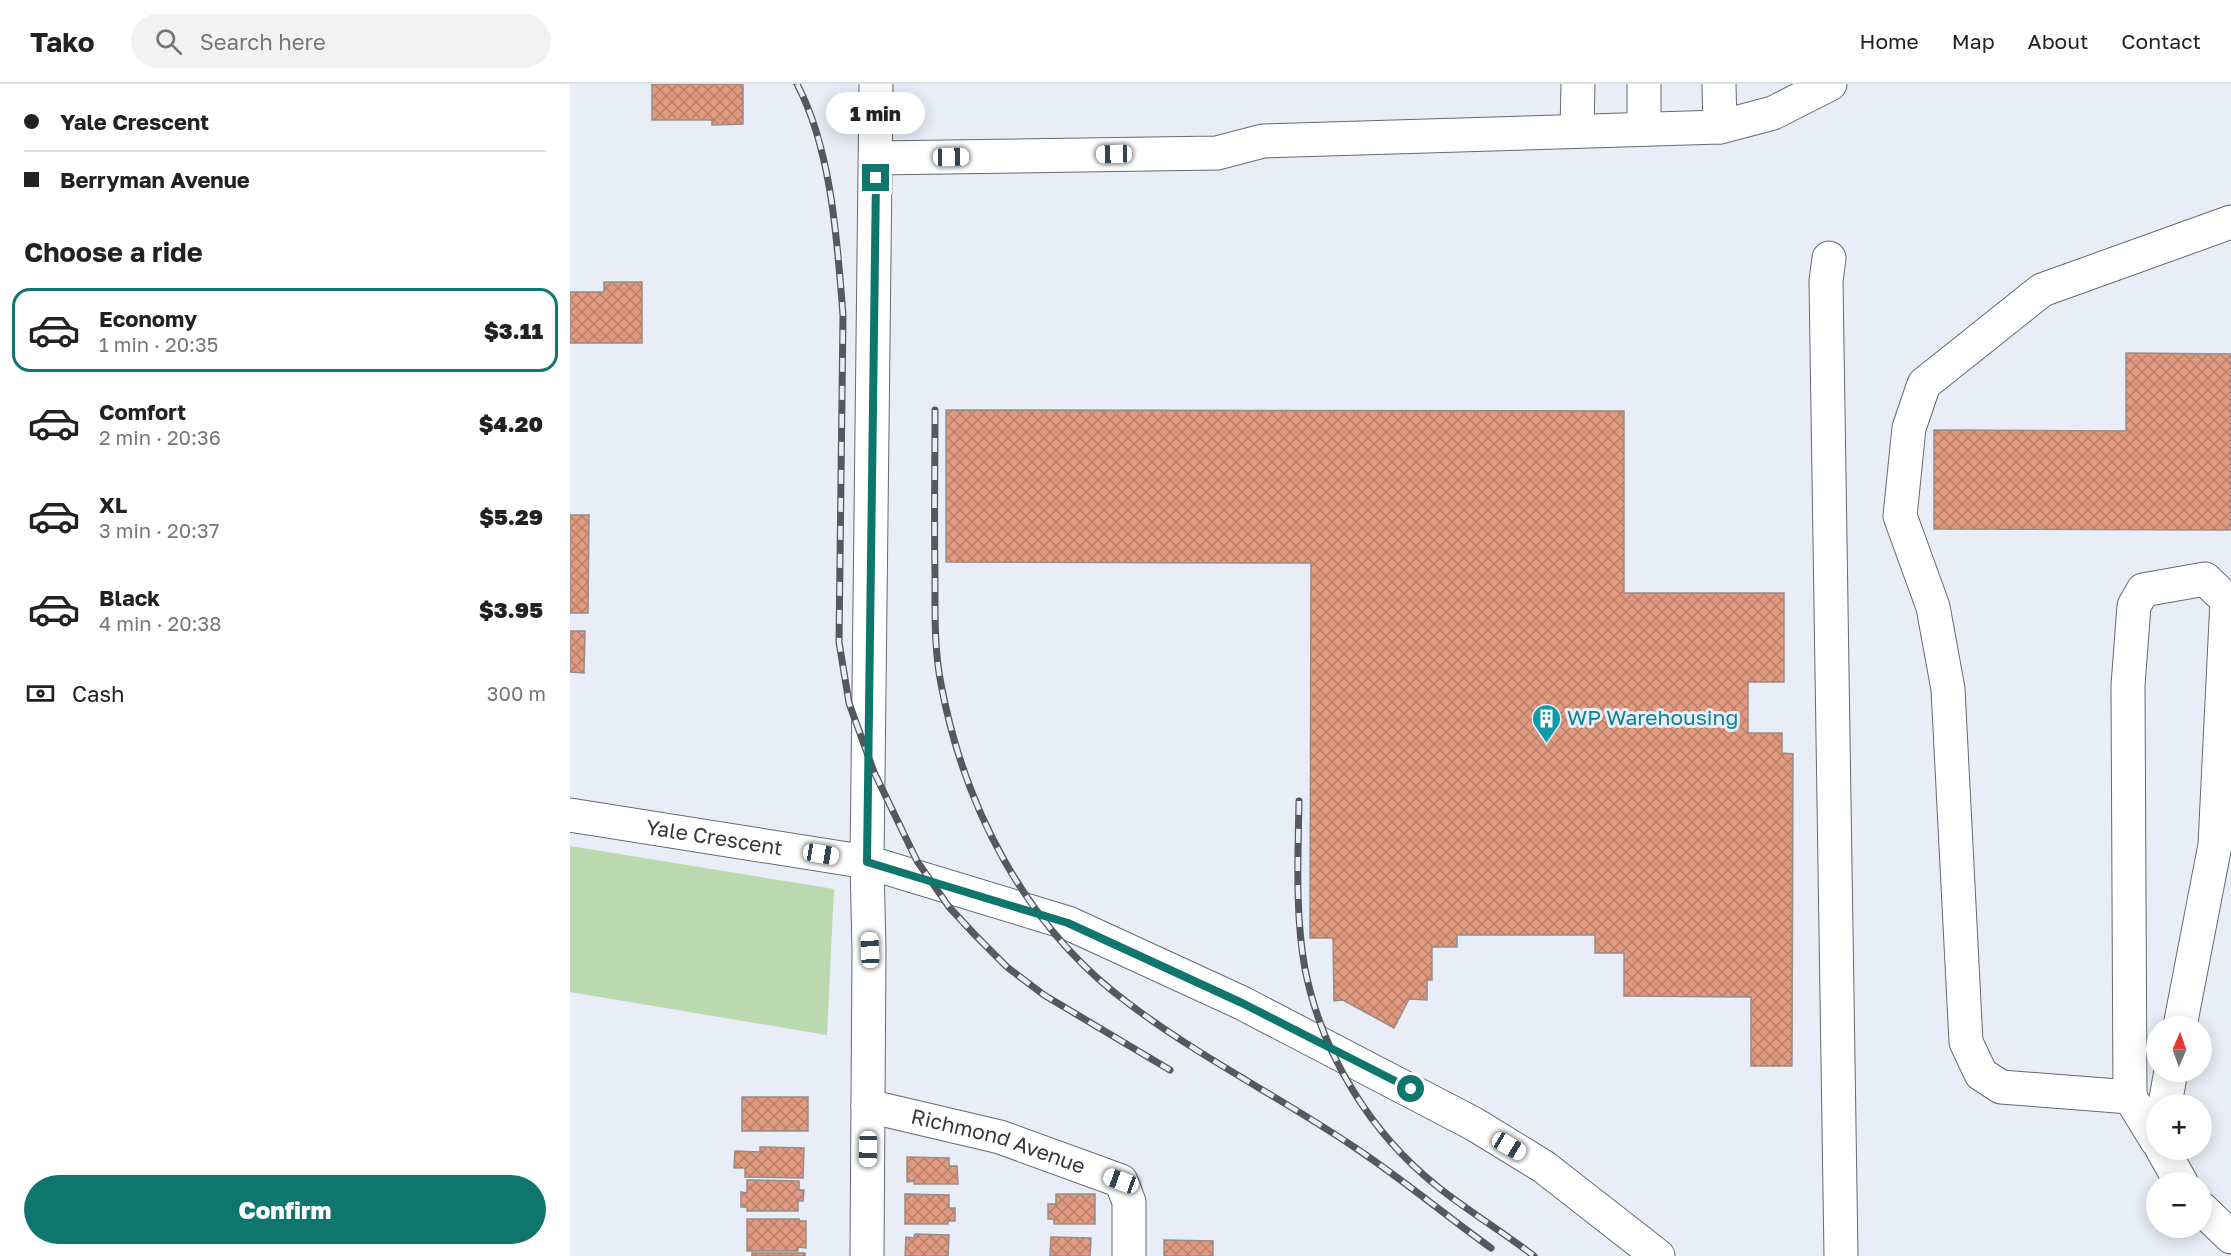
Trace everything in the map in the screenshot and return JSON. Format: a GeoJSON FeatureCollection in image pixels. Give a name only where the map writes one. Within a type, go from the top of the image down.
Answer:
{"type":"FeatureCollection","features":[{"type":"Feature","properties":{"kind":"street"},"geometry":{"type":"LineString","coordinates":[[867,1256],[870,950],[867,862],[876,84]]}},
{"type":"Feature","properties":{"kind":"street"},"geometry":{"type":"LineString","coordinates":[[1577,131],[1578,84]]}},
{"type":"Feature","properties":{"kind":"street"},"geometry":{"type":"LineString","coordinates":[[1644,84],[1644,129]]}},
{"type":"Feature","properties":{"kind":"street"},"geometry":{"type":"LineString","coordinates":[[1719,84],[1720,127]]}},
{"type":"Feature","properties":{"kind":"street"},"geometry":{"type":"LineString","coordinates":[[876,158],[1217,153],[1263,141],[1720,127],[1773,113],[1830,84]]}},
{"type":"Feature","properties":{"kind":"street"},"geometry":{"type":"LineString","coordinates":[[2130,1096],[2001,1088],[1980,1074],[1966,1042],[1948,689],[1933,607],[1900,516],[1909,428],[1924,384],[2042,290],[2231,222]]}},
{"type":"Feature","properties":{"kind":"street"},"geometry":{"type":"LineString","coordinates":[[1829,258],[1826,281],[1841,1256]]}},
{"type":"Feature","properties":{"kind":"street"},"geometry":{"type":"LineString","coordinates":[[2146,1123],[2130,1096],[2128,685],[2134,606],[2143,590],[2205,579],[2227,600],[2215,845],[2182,1016]]}},
{"type":"Feature","properties":{"kind":"street","name":"Yale Crescent"},"geometry":{"type":"LineString","coordinates":[[570,815],[867,862],[1068,923],[1298,1031],[1411,1089],[1544,1167],[1658,1256]]}},
{"type":"Feature","properties":{"kind":"street","name":"Richmond Avenue"},"geometry":{"type":"LineString","coordinates":[[868,1107],[1000,1137],[1121,1181],[1129,1202],[1129,1256]]}},
{"type":"Feature","properties":{"kind":"street"},"geometry":{"type":"LineString","coordinates":[[2212,1219],[2231,1237]]}},
{"type":"Feature","properties":{"kind":"green space"},"geometry":{"type":"Polygon","coordinates":[[[570,846],[834,889],[827,1035],[570,992],[570,846]]]}},
{"type":"Feature","properties":{"kind":"building"},"geometry":{"type":"Polygon","coordinates":[[[652,84],[743,84],[743,124],[712,125],[712,120],[652,120],[652,84]]]}},
{"type":"Feature","properties":{"kind":"building"},"geometry":{"type":"Polygon","coordinates":[[[604,282],[642,282],[642,343],[570,343],[570,292],[604,292],[604,282]]]}},
{"type":"Feature","properties":{"kind":"building"},"geometry":{"type":"Polygon","coordinates":[[[2126,353],[2231,354],[2231,530],[1934,529],[1934,430],[2126,431],[2126,353]]]}},
{"type":"Feature","properties":{"kind":"building","name":"WP Warehousing"},"geometry":{"type":"Polygon","coordinates":[[[946,410],[1624,411],[1624,593],[1784,593],[1784,682],[1748,682],[1748,733],[1782,733],[1782,753],[1793,754],[1792,1066],[1751,1066],[1751,997],[1624,996],[1624,953],[1595,953],[1595,935],[1457,935],[1457,947],[1432,947],[1432,980],[1427,980],[1427,1000],[1409,999],[1394,1028],[1343,1000],[1334,1001],[1333,938],[1310,938],[1311,563],[946,562],[946,410]]]}},
{"type":"Feature","properties":{"kind":"building"},"geometry":{"type":"Polygon","coordinates":[[[570,515],[589,515],[588,613],[570,613],[570,515]]]}},
{"type":"Feature","properties":{"kind":"building"},"geometry":{"type":"Polygon","coordinates":[[[570,631],[585,631],[584,673],[570,672],[570,631]]]}},
{"type":"Feature","properties":{"kind":"building"},"geometry":{"type":"Polygon","coordinates":[[[742,1097],[808,1097],[808,1131],[742,1131],[742,1097]]]}},
{"type":"Feature","properties":{"kind":"building"},"geometry":{"type":"Polygon","coordinates":[[[760,1147],[804,1148],[803,1178],[745,1177],[745,1168],[734,1168],[735,1151],[760,1152],[760,1147]]]}},
{"type":"Feature","properties":{"kind":"building"},"geometry":{"type":"Polygon","coordinates":[[[907,1157],[949,1158],[949,1166],[957,1166],[958,1184],[907,1182],[907,1157]]]}},
{"type":"Feature","properties":{"kind":"building"},"geometry":{"type":"Polygon","coordinates":[[[747,1180],[799,1181],[799,1190],[804,1190],[803,1201],[798,1201],[798,1211],[747,1211],[747,1207],[741,1207],[741,1192],[747,1193],[747,1180]]]}},
{"type":"Feature","properties":{"kind":"building"},"geometry":{"type":"Polygon","coordinates":[[[905,1194],[949,1195],[949,1208],[955,1208],[955,1221],[948,1221],[948,1224],[905,1224],[905,1194]]]}},
{"type":"Feature","properties":{"kind":"building"},"geometry":{"type":"Polygon","coordinates":[[[1056,1194],[1095,1194],[1095,1224],[1054,1224],[1054,1219],[1048,1219],[1048,1204],[1056,1204],[1056,1194]]]}},
{"type":"Feature","properties":{"kind":"building"},"geometry":{"type":"Polygon","coordinates":[[[747,1219],[806,1221],[806,1248],[798,1247],[798,1251],[747,1251],[747,1219]]]}},
{"type":"Feature","properties":{"kind":"building"},"geometry":{"type":"Polygon","coordinates":[[[915,1234],[949,1235],[948,1256],[905,1256],[906,1237],[914,1238],[915,1234]]]}},
{"type":"Feature","properties":{"kind":"building"},"geometry":{"type":"Polygon","coordinates":[[[1051,1237],[1091,1238],[1090,1256],[1050,1256],[1051,1237]]]}},
{"type":"Feature","properties":{"kind":"building"},"geometry":{"type":"Polygon","coordinates":[[[1164,1240],[1213,1241],[1213,1256],[1164,1256],[1164,1240]]]}},
{"type":"Feature","properties":{"kind":"building"},"geometry":{"type":"Polygon","coordinates":[[[752,1253],[805,1253],[805,1256],[752,1256],[752,1253]]]}},
{"type":"Feature","properties":{"kind":"railway"},"geometry":{"type":"LineString","coordinates":[[797,84],[818,138],[835,227],[843,315],[839,642],[849,703],[874,772],[917,861],[949,907],[975,935],[1007,967],[1044,995],[1170,1070]]}},
{"type":"Feature","properties":{"kind":"railway"},"geometry":{"type":"LineString","coordinates":[[935,410],[935,616],[941,684],[951,730],[983,819],[1005,862],[1030,902],[1059,939],[1092,973],[1128,1003],[1211,1059],[1354,1147],[1491,1248]]}},
{"type":"Feature","properties":{"kind":"railway"},"geometry":{"type":"LineString","coordinates":[[1299,801],[1298,885],[1305,969],[1323,1031],[1337,1061],[1352,1090],[1371,1117],[1413,1166],[1449,1196],[1534,1256]]}},
{"type":"Feature","properties":{"kind":"place","name":"WP Warehousing"},"geometry":{"type":"Point","coordinates":[1546,744]}},
{"type":"Feature","properties":{"kind":"route"},"geometry":{"type":"LineString","coordinates":[[876,178],[867,862],[1068,923],[1242,1003],[1411,1089]]}}]}
